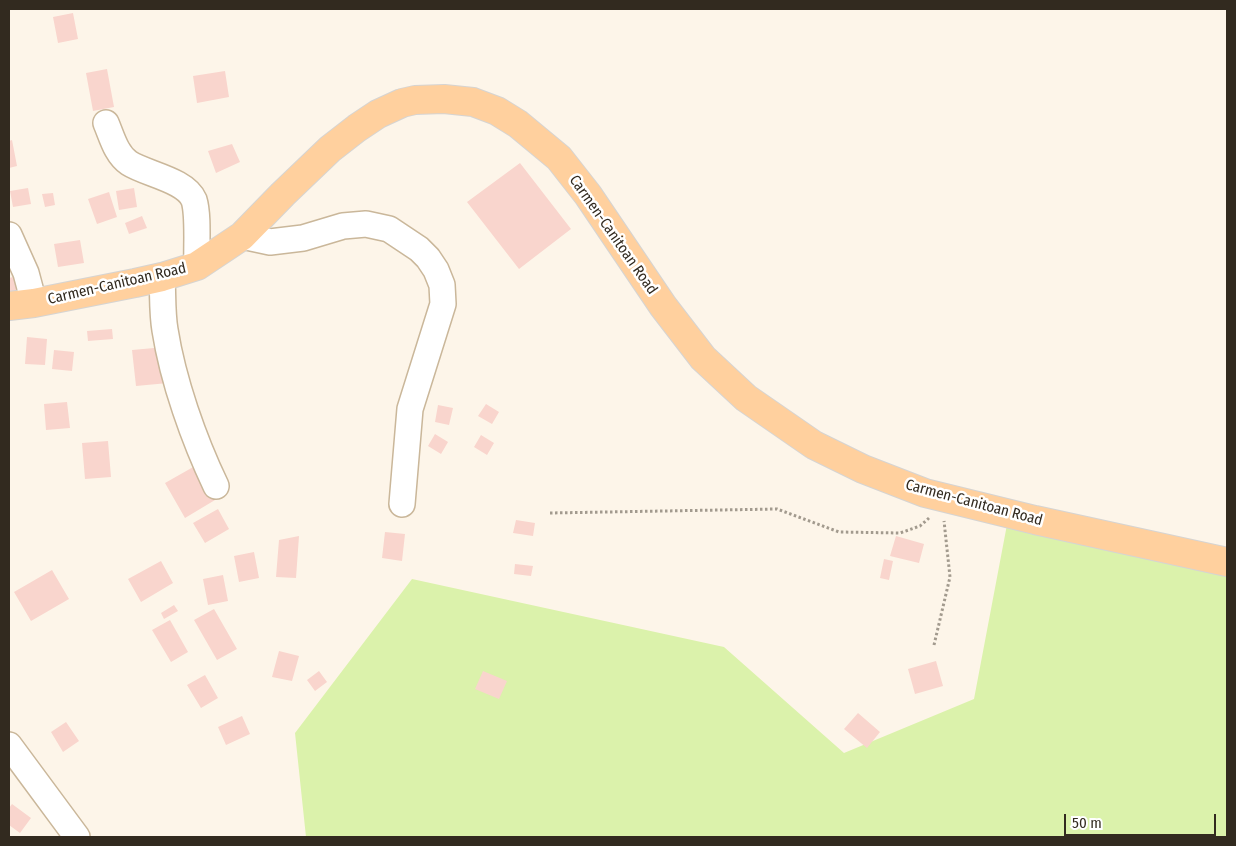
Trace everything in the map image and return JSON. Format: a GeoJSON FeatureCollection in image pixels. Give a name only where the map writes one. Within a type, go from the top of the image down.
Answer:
{"type":"FeatureCollection","features":[{"type":"Feature","properties":{"kind":"main road","name":"Carmen-Canitoan Road"},"geometry":{"type":"LineString","coordinates":[[21,304],[162,277],[196,266],[242,236],[330,149],[378,114],[402,103],[415,100],[444,99],[473,102],[497,111],[518,124],[559,158],[588,195],[662,306],[703,358],[746,398],[814,445],[863,469],[938,496],[1082,531],[1227,562]]}},
{"type":"Feature","properties":{"kind":"street"},"geometry":{"type":"LineString","coordinates":[[106,123],[117,150],[128,162],[180,185],[194,199],[196,214],[196,266]]}},
{"type":"Feature","properties":{"kind":"street"},"geometry":{"type":"LineString","coordinates":[[242,236],[270,242],[303,238],[343,226],[366,224],[389,229],[419,249],[436,270],[442,285],[443,304],[410,409],[402,504]]}},
{"type":"Feature","properties":{"kind":"street"},"geometry":{"type":"LineString","coordinates":[[9,235],[26,273],[21,304]]}},
{"type":"Feature","properties":{"kind":"street"},"geometry":{"type":"LineString","coordinates":[[162,277],[164,330],[189,420],[202,457],[216,486]]}},
{"type":"Feature","properties":{"kind":"street"},"geometry":{"type":"LineString","coordinates":[[10,751],[77,837]]}},
{"type":"Feature","properties":{"kind":"path"},"geometry":{"type":"LineString","coordinates":[[550,513],[777,509],[839,532],[900,533],[920,526],[930,517],[938,496]]}},
{"type":"Feature","properties":{"kind":"path"},"geometry":{"type":"LineString","coordinates":[[934,645],[950,577],[938,496]]}},
{"type":"Feature","properties":{"kind":"green space"},"geometry":{"type":"Polygon","coordinates":[[[1009,514],[1227,562],[1227,837],[306,837],[295,733],[412,579],[724,647],[844,753],[974,699],[1009,514]]]}},
{"type":"Feature","properties":{"kind":"building"},"geometry":{"type":"Polygon","coordinates":[[[73,13],[78,39],[58,43],[53,17],[73,13]]]}},
{"type":"Feature","properties":{"kind":"building"},"geometry":{"type":"Polygon","coordinates":[[[107,69],[114,107],[93,111],[86,73],[107,69]]]}},
{"type":"Feature","properties":{"kind":"building"},"geometry":{"type":"Polygon","coordinates":[[[225,71],[229,97],[197,103],[193,76],[225,71]]]}},
{"type":"Feature","properties":{"kind":"building"},"geometry":{"type":"Polygon","coordinates":[[[12,140],[17,166],[9,168],[9,141],[12,140]]]}},
{"type":"Feature","properties":{"kind":"building"},"geometry":{"type":"Polygon","coordinates":[[[232,144],[240,162],[216,173],[208,151],[232,144]]]}},
{"type":"Feature","properties":{"kind":"building"},"geometry":{"type":"Polygon","coordinates":[[[520,163],[571,229],[519,269],[467,202],[520,163]]]}},
{"type":"Feature","properties":{"kind":"building"},"geometry":{"type":"Polygon","coordinates":[[[28,188],[31,204],[13,207],[10,191],[28,188]]]}},
{"type":"Feature","properties":{"kind":"building"},"geometry":{"type":"Polygon","coordinates":[[[134,188],[137,207],[119,210],[116,191],[134,188]]]}},
{"type":"Feature","properties":{"kind":"building"},"geometry":{"type":"Polygon","coordinates":[[[109,192],[117,217],[97,224],[88,199],[109,192]]]}},
{"type":"Feature","properties":{"kind":"building"},"geometry":{"type":"Polygon","coordinates":[[[53,193],[55,205],[45,207],[42,194],[53,193]]]}},
{"type":"Feature","properties":{"kind":"building"},"geometry":{"type":"Polygon","coordinates":[[[142,216],[147,228],[129,234],[125,223],[142,216]]]}},
{"type":"Feature","properties":{"kind":"building"},"geometry":{"type":"Polygon","coordinates":[[[80,240],[84,263],[58,267],[54,244],[80,240]]]}},
{"type":"Feature","properties":{"kind":"building"},"geometry":{"type":"Polygon","coordinates":[[[18,276],[22,299],[9,302],[9,278],[18,276]]]}},
{"type":"Feature","properties":{"kind":"building"},"geometry":{"type":"Polygon","coordinates":[[[112,329],[113,339],[88,341],[87,331],[112,329]]]}},
{"type":"Feature","properties":{"kind":"building"},"geometry":{"type":"Polygon","coordinates":[[[27,337],[47,339],[45,365],[25,364],[27,337]]]}},
{"type":"Feature","properties":{"kind":"building"},"geometry":{"type":"Polygon","coordinates":[[[165,347],[168,383],[136,386],[132,350],[165,347]]]}},
{"type":"Feature","properties":{"kind":"building"},"geometry":{"type":"Polygon","coordinates":[[[54,350],[74,352],[72,371],[52,369],[54,350]]]}},
{"type":"Feature","properties":{"kind":"building"},"geometry":{"type":"Polygon","coordinates":[[[67,402],[70,428],[46,430],[44,404],[67,402]]]}},
{"type":"Feature","properties":{"kind":"building"},"geometry":{"type":"Polygon","coordinates":[[[486,404],[499,412],[492,424],[478,416],[486,404]]]}},
{"type":"Feature","properties":{"kind":"building"},"geometry":{"type":"Polygon","coordinates":[[[438,405],[453,408],[449,425],[435,422],[438,405]]]}},
{"type":"Feature","properties":{"kind":"building"},"geometry":{"type":"Polygon","coordinates":[[[435,434],[448,442],[441,454],[428,446],[435,434]]]}},
{"type":"Feature","properties":{"kind":"building"},"geometry":{"type":"Polygon","coordinates":[[[481,435],[494,443],[487,455],[474,447],[481,435]]]}},
{"type":"Feature","properties":{"kind":"building"},"geometry":{"type":"Polygon","coordinates":[[[108,441],[111,477],[85,479],[82,443],[108,441]]]}},
{"type":"Feature","properties":{"kind":"building"},"geometry":{"type":"Polygon","coordinates":[[[195,466],[215,500],[185,518],[165,483],[195,466]]]}},
{"type":"Feature","properties":{"kind":"building"},"geometry":{"type":"Polygon","coordinates":[[[218,509],[229,529],[205,543],[193,523],[218,509]]]}},
{"type":"Feature","properties":{"kind":"building"},"geometry":{"type":"Polygon","coordinates":[[[516,520],[535,523],[533,536],[513,533],[516,520]]]}},
{"type":"Feature","properties":{"kind":"building"},"geometry":{"type":"Polygon","coordinates":[[[385,532],[405,534],[402,561],[382,558],[385,532]]]}},
{"type":"Feature","properties":{"kind":"building"},"geometry":{"type":"Polygon","coordinates":[[[299,536],[296,578],[276,577],[279,540],[299,536]]]}},
{"type":"Feature","properties":{"kind":"building"},"geometry":{"type":"Polygon","coordinates":[[[896,536],[924,544],[919,563],[890,556],[896,536]]]}},
{"type":"Feature","properties":{"kind":"building"},"geometry":{"type":"Polygon","coordinates":[[[254,552],[259,578],[239,582],[234,556],[254,552]]]}},
{"type":"Feature","properties":{"kind":"building"},"geometry":{"type":"Polygon","coordinates":[[[884,559],[893,561],[889,580],[880,578],[884,559]]]}},
{"type":"Feature","properties":{"kind":"building"},"geometry":{"type":"Polygon","coordinates":[[[161,561],[173,583],[141,602],[128,579],[161,561]]]}},
{"type":"Feature","properties":{"kind":"building"},"geometry":{"type":"Polygon","coordinates":[[[515,564],[533,566],[531,576],[514,574],[515,564]]]}},
{"type":"Feature","properties":{"kind":"building"},"geometry":{"type":"Polygon","coordinates":[[[52,570],[69,599],[31,621],[14,592],[52,570]]]}},
{"type":"Feature","properties":{"kind":"building"},"geometry":{"type":"Polygon","coordinates":[[[223,575],[228,601],[208,605],[203,579],[223,575]]]}},
{"type":"Feature","properties":{"kind":"building"},"geometry":{"type":"Polygon","coordinates":[[[174,605],[178,611],[164,619],[161,613],[174,605]]]}},
{"type":"Feature","properties":{"kind":"building"},"geometry":{"type":"Polygon","coordinates":[[[214,609],[237,649],[217,660],[194,620],[214,609]]]}},
{"type":"Feature","properties":{"kind":"building"},"geometry":{"type":"Polygon","coordinates":[[[170,620],[188,652],[171,662],[152,630],[170,620]]]}},
{"type":"Feature","properties":{"kind":"building"},"geometry":{"type":"Polygon","coordinates":[[[279,651],[299,656],[292,681],[272,677],[279,651]]]}},
{"type":"Feature","properties":{"kind":"building"},"geometry":{"type":"Polygon","coordinates":[[[936,661],[943,686],[915,694],[908,669],[936,661]]]}},
{"type":"Feature","properties":{"kind":"building"},"geometry":{"type":"Polygon","coordinates":[[[319,671],[327,682],[315,691],[307,680],[319,671]]]}},
{"type":"Feature","properties":{"kind":"building"},"geometry":{"type":"Polygon","coordinates":[[[483,671],[507,681],[499,699],[475,689],[483,671]]]}},
{"type":"Feature","properties":{"kind":"building"},"geometry":{"type":"Polygon","coordinates":[[[205,675],[218,698],[201,708],[187,685],[205,675]]]}},
{"type":"Feature","properties":{"kind":"building"},"geometry":{"type":"Polygon","coordinates":[[[858,713],[880,732],[867,748],[844,729],[858,713]]]}},
{"type":"Feature","properties":{"kind":"building"},"geometry":{"type":"Polygon","coordinates":[[[242,716],[250,734],[226,745],[218,727],[242,716]]]}},
{"type":"Feature","properties":{"kind":"building"},"geometry":{"type":"Polygon","coordinates":[[[66,722],[79,741],[63,752],[51,732],[66,722]]]}},
{"type":"Feature","properties":{"kind":"building"},"geometry":{"type":"Polygon","coordinates":[[[12,804],[31,818],[20,833],[9,825],[9,808],[12,804]]]}}]}
